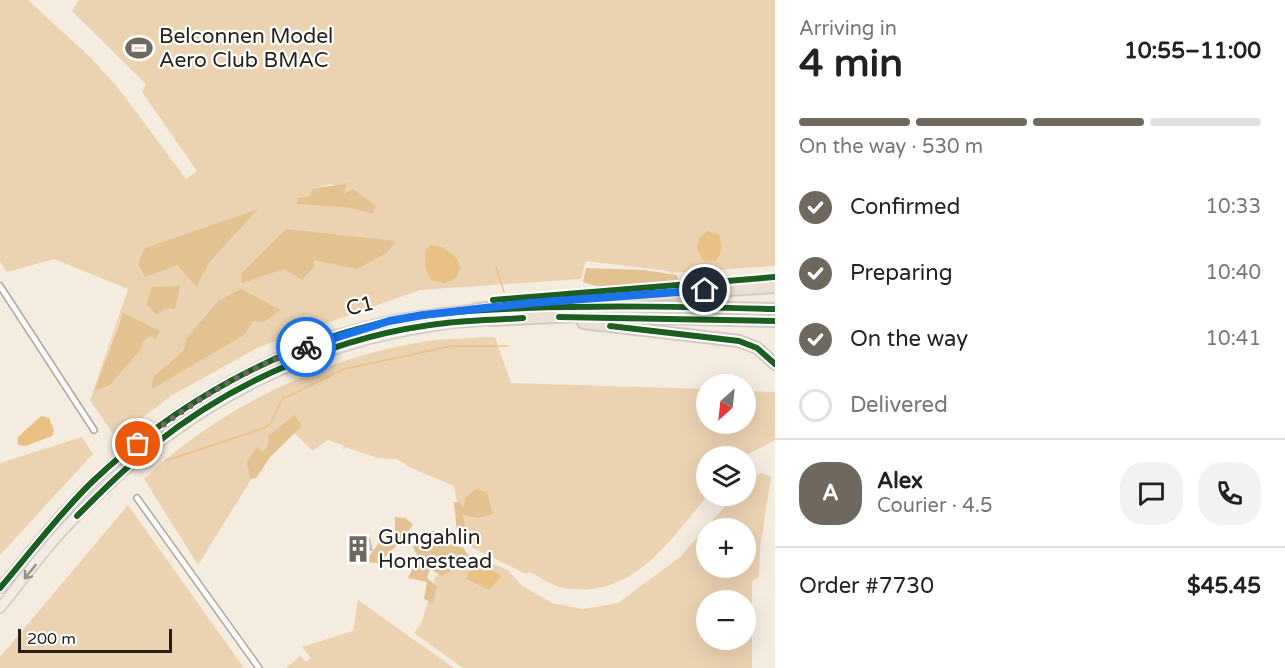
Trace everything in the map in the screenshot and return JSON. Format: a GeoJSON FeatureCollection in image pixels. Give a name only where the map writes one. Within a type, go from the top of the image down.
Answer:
{"type":"FeatureCollection","features":[{"type":"Feature","properties":{"kind":"highway"},"geometry":{"type":"LineString","coordinates":[[477,309],[530,303],[773,286]]}},
{"type":"Feature","properties":{"kind":"highway"},"geometry":{"type":"LineString","coordinates":[[477,309],[585,306],[775,309]]}},
{"type":"Feature","properties":{"kind":"highway"},"geometry":{"type":"LineString","coordinates":[[491,320],[578,316],[775,321]]}},
{"type":"Feature","properties":{"kind":"highway"},"geometry":{"type":"LineString","coordinates":[[513,319],[603,325],[736,341],[757,348],[775,364]]}},
{"type":"Feature","properties":{"kind":"main road"},"geometry":{"type":"LineString","coordinates":[[0,588],[68,508],[113,464],[174,416],[235,378],[288,353],[369,327],[423,315],[477,309]]}},
{"type":"Feature","properties":{"kind":"main road"},"geometry":{"type":"LineString","coordinates":[[1,606],[66,527],[115,478],[155,444],[202,411],[270,375],[343,346],[409,329],[445,323],[491,320]]}},
{"type":"Feature","properties":{"kind":"street"},"geometry":{"type":"LineString","coordinates":[[0,286],[94,430]]}},
{"type":"Feature","properties":{"kind":"street"},"geometry":{"type":"LineString","coordinates":[[137,498],[259,668]]}},
{"type":"Feature","properties":{"kind":"shaded area"},"geometry":{"type":"Polygon","coordinates":[[[0,0],[28,0],[92,59],[119,89],[186,179],[197,171],[142,92],[146,84],[72,11],[79,0],[775,0],[775,266],[670,273],[586,261],[581,279],[420,290],[259,347],[171,396],[116,438],[90,400],[128,289],[54,259],[7,272],[0,262],[0,0]],[[330,184],[312,189],[310,197],[297,198],[296,204],[350,208],[373,214],[343,195],[346,184],[338,186],[330,184]],[[257,210],[146,248],[177,265],[198,286],[209,263],[257,210]],[[286,229],[242,273],[242,282],[284,269],[302,280],[286,229]],[[281,310],[186,339],[183,351],[153,377],[253,320],[281,310]],[[123,314],[119,321],[94,391],[150,336],[123,314]]]}},
{"type":"Feature","properties":{"kind":"shaded area"},"geometry":{"type":"Polygon","coordinates":[[[347,183],[344,194],[353,189],[376,206],[373,214],[350,208],[296,204],[297,198],[310,196],[312,189],[347,183]]]}},
{"type":"Feature","properties":{"kind":"shaded area"},"geometry":{"type":"Polygon","coordinates":[[[258,209],[209,263],[197,287],[177,265],[145,277],[138,263],[145,248],[258,209]]]}},
{"type":"Feature","properties":{"kind":"shaded area"},"geometry":{"type":"Polygon","coordinates":[[[286,229],[396,241],[388,252],[357,269],[314,260],[314,267],[302,280],[284,269],[242,283],[242,273],[286,229]]]}},
{"type":"Feature","properties":{"kind":"shaded area"},"geometry":{"type":"Polygon","coordinates":[[[708,231],[719,235],[720,238],[721,252],[716,261],[702,260],[697,249],[699,238],[708,231]]]}},
{"type":"Feature","properties":{"kind":"shaded area"},"geometry":{"type":"Polygon","coordinates":[[[430,245],[442,247],[457,258],[460,268],[456,278],[445,283],[431,280],[426,269],[425,251],[430,245]]]}},
{"type":"Feature","properties":{"kind":"shaded area"},"geometry":{"type":"Polygon","coordinates":[[[586,268],[644,270],[677,275],[678,280],[606,289],[583,282],[586,268]]]}},
{"type":"Feature","properties":{"kind":"shaded area"},"geometry":{"type":"Polygon","coordinates":[[[180,286],[175,309],[166,308],[157,315],[146,304],[152,287],[180,286]]]}},
{"type":"Feature","properties":{"kind":"shaded area"},"geometry":{"type":"Polygon","coordinates":[[[241,289],[281,310],[264,322],[253,321],[244,335],[152,389],[153,377],[183,351],[186,339],[218,301],[241,289]]]}},
{"type":"Feature","properties":{"kind":"shaded area"},"geometry":{"type":"Polygon","coordinates":[[[123,313],[160,331],[155,339],[150,336],[143,342],[142,348],[110,385],[94,391],[123,313]]]}},
{"type":"Feature","properties":{"kind":"shaded area"},"geometry":{"type":"Polygon","coordinates":[[[495,337],[511,383],[696,389],[696,434],[756,434],[756,391],[775,392],[775,440],[756,450],[756,446],[696,446],[696,506],[699,506],[648,563],[630,576],[610,585],[588,589],[564,588],[555,585],[530,572],[526,574],[463,543],[454,486],[411,468],[397,459],[378,458],[345,447],[343,451],[344,446],[328,440],[313,451],[291,430],[270,449],[198,565],[144,479],[207,429],[279,387],[357,357],[436,340],[495,337]]]}},
{"type":"Feature","properties":{"kind":"shaded area"},"geometry":{"type":"Polygon","coordinates":[[[295,415],[302,426],[271,456],[256,478],[250,479],[247,462],[257,447],[263,452],[267,448],[269,435],[295,415]]]}},
{"type":"Feature","properties":{"kind":"shaded area"},"geometry":{"type":"Polygon","coordinates":[[[41,416],[49,418],[54,430],[52,436],[26,446],[18,445],[18,437],[41,416]]]}},
{"type":"Feature","properties":{"kind":"shaded area"},"geometry":{"type":"Polygon","coordinates":[[[82,437],[93,454],[0,555],[0,463],[82,437]]]}},
{"type":"Feature","properties":{"kind":"shaded area"},"geometry":{"type":"Polygon","coordinates":[[[761,473],[771,477],[760,549],[759,577],[752,581],[752,590],[696,590],[696,650],[752,650],[752,668],[463,668],[414,633],[421,624],[435,577],[466,553],[508,570],[521,585],[552,603],[583,609],[618,603],[680,557],[696,539],[696,578],[756,578],[756,518],[715,518],[725,506],[756,506],[756,476],[761,473]]]}},
{"type":"Feature","properties":{"kind":"shaded area"},"geometry":{"type":"Polygon","coordinates":[[[476,489],[487,492],[493,514],[478,518],[463,515],[467,538],[461,543],[424,534],[430,531],[457,532],[454,502],[460,502],[463,509],[465,498],[476,489]]]}},
{"type":"Feature","properties":{"kind":"shaded area"},"geometry":{"type":"Polygon","coordinates":[[[128,505],[244,668],[0,668],[0,657],[128,505]]]}},
{"type":"Feature","properties":{"kind":"shaded area"},"geometry":{"type":"Polygon","coordinates":[[[395,517],[405,518],[413,524],[405,537],[379,563],[365,562],[386,533],[395,532],[395,517]]]}},
{"type":"Feature","properties":{"kind":"shaded area"},"geometry":{"type":"Polygon","coordinates":[[[439,541],[464,548],[469,559],[442,576],[430,569],[427,578],[437,587],[433,603],[424,599],[427,582],[408,578],[418,558],[413,546],[439,541]]]}},
{"type":"Feature","properties":{"kind":"shaded area"},"geometry":{"type":"Polygon","coordinates":[[[473,562],[501,577],[489,590],[466,579],[473,562]]]}},
{"type":"Feature","properties":{"kind":"shaded area"},"geometry":{"type":"Polygon","coordinates":[[[358,600],[454,668],[286,668],[300,656],[306,662],[311,658],[302,647],[353,631],[358,600]]]}},
{"type":"Feature","properties":{"kind":"building","name":"Gungahlin Homestead"},"geometry":{"type":"Polygon","coordinates":[[[363,537],[369,538],[372,550],[363,548],[360,559],[350,557],[353,540],[358,541],[363,537]]]}},
{"type":"Feature","properties":{"kind":"waterway"},"geometry":{"type":"LineString","coordinates":[[496,267],[504,292]]}},
{"type":"Feature","properties":{"kind":"waterway"},"geometry":{"type":"LineString","coordinates":[[165,461],[264,428],[271,423],[282,399],[344,369],[452,346],[508,346]]}},
{"type":"Feature","properties":{"kind":"cycle path"},"geometry":{"type":"LineString","coordinates":[[493,300],[775,277]]}},
{"type":"Feature","properties":{"kind":"cycle path","name":"C1"},"geometry":{"type":"LineString","coordinates":[[0,588],[92,482],[158,427],[231,381],[269,361],[309,345],[350,331],[391,321],[458,312],[588,307],[775,309]]}},
{"type":"Feature","properties":{"kind":"cycle path"},"geometry":{"type":"LineString","coordinates":[[559,317],[775,321]]}},
{"type":"Feature","properties":{"kind":"cycle path"},"geometry":{"type":"LineString","coordinates":[[77,516],[134,462],[185,422],[219,400],[291,364],[329,349],[407,329],[455,322],[523,318]]}},
{"type":"Feature","properties":{"kind":"cycle path"},"geometry":{"type":"LineString","coordinates":[[610,326],[739,341],[757,348],[775,364]]}},
{"type":"Feature","properties":{"kind":"way so far"},"geometry":{"type":"LineString","coordinates":[[138,444],[174,416],[235,378],[306,347]]}},
{"type":"Feature","properties":{"kind":"place","name":"Belconnen Model Aero Club BMAC"},"geometry":{"type":"Point","coordinates":[139,48]}},
{"type":"Feature","properties":{"kind":"place","name":"Gungahlin Homestead"},"geometry":{"type":"Point","coordinates":[358,549]}},
{"type":"Feature","properties":{"kind":"route"},"geometry":{"type":"LineString","coordinates":[[306,347],[389,321],[423,315],[530,303],[705,290]]}}]}
